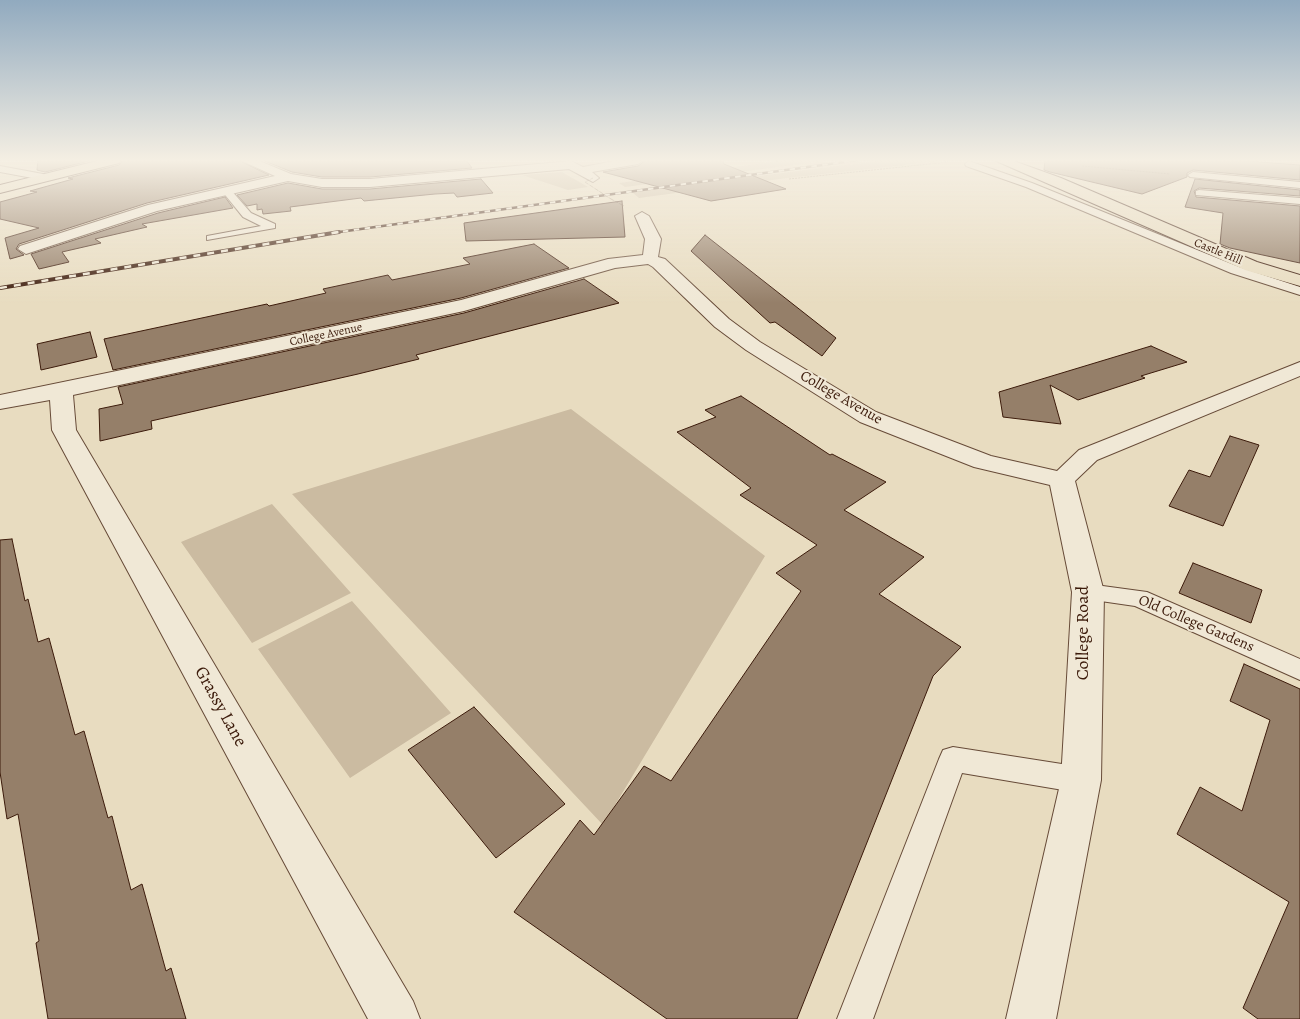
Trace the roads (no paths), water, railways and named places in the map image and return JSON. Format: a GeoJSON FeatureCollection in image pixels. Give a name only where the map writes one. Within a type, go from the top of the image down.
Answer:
{"type":"FeatureCollection","features":[{"type":"Feature","properties":{"kind":"main road","name":"Castle Hill"},"geometry":{"type":"LineString","coordinates":[[1117,208],[1252,266],[1300,281]]}},
{"type":"Feature","properties":{"kind":"street"},"geometry":{"type":"LineString","coordinates":[[26,249],[155,208]]}},
{"type":"Feature","properties":{"kind":"street"},"geometry":{"type":"LineString","coordinates":[[642,216],[653,239],[650,260]]}},
{"type":"Feature","properties":{"kind":"street","name":"College Avenue"},"geometry":{"type":"LineString","coordinates":[[0,402],[61,391],[464,305],[614,263],[650,260],[659,263],[722,323],[753,346],[868,417],[983,462],[1062,480]]}},
{"type":"Feature","properties":{"kind":"street"},"geometry":{"type":"LineString","coordinates":[[1062,480],[1088,455],[1300,368]]}},
{"type":"Feature","properties":{"kind":"street","name":"Grassy Lane"},"geometry":{"type":"LineString","coordinates":[[61,391],[64,430],[395,1019]]}},
{"type":"Feature","properties":{"kind":"street","name":"College Road"},"geometry":{"type":"LineString","coordinates":[[1031,1019],[1080,780],[1088,592],[1062,480]]}},
{"type":"Feature","properties":{"kind":"lane"},"geometry":{"type":"LineString","coordinates":[[211,238],[271,226],[247,215],[241,208]]}},
{"type":"Feature","properties":{"kind":"lane"},"geometry":{"type":"LineString","coordinates":[[1083,208],[1227,267],[1300,291]]}},
{"type":"Feature","properties":{"kind":"lane"},"geometry":{"type":"LineString","coordinates":[[1271,208],[1300,212]]}},
{"type":"Feature","properties":{"kind":"lane","name":"Old College Gardens"},"geometry":{"type":"LineString","coordinates":[[1088,592],[1139,598],[1300,670]]}},
{"type":"Feature","properties":{"kind":"lane"},"geometry":{"type":"LineString","coordinates":[[855,1019],[953,759],[1080,780]]}},
{"type":"Feature","properties":{"kind":"railway"},"geometry":{"type":"LineString","coordinates":[[338,232],[515,208]]}},
{"type":"Feature","properties":{"kind":"railway"},"geometry":{"type":"LineString","coordinates":[[0,288],[338,232]]}},
{"type":"Feature","properties":{"kind":"railway"},"geometry":{"type":"LineString","coordinates":[[332,233],[338,232]]}}]}
